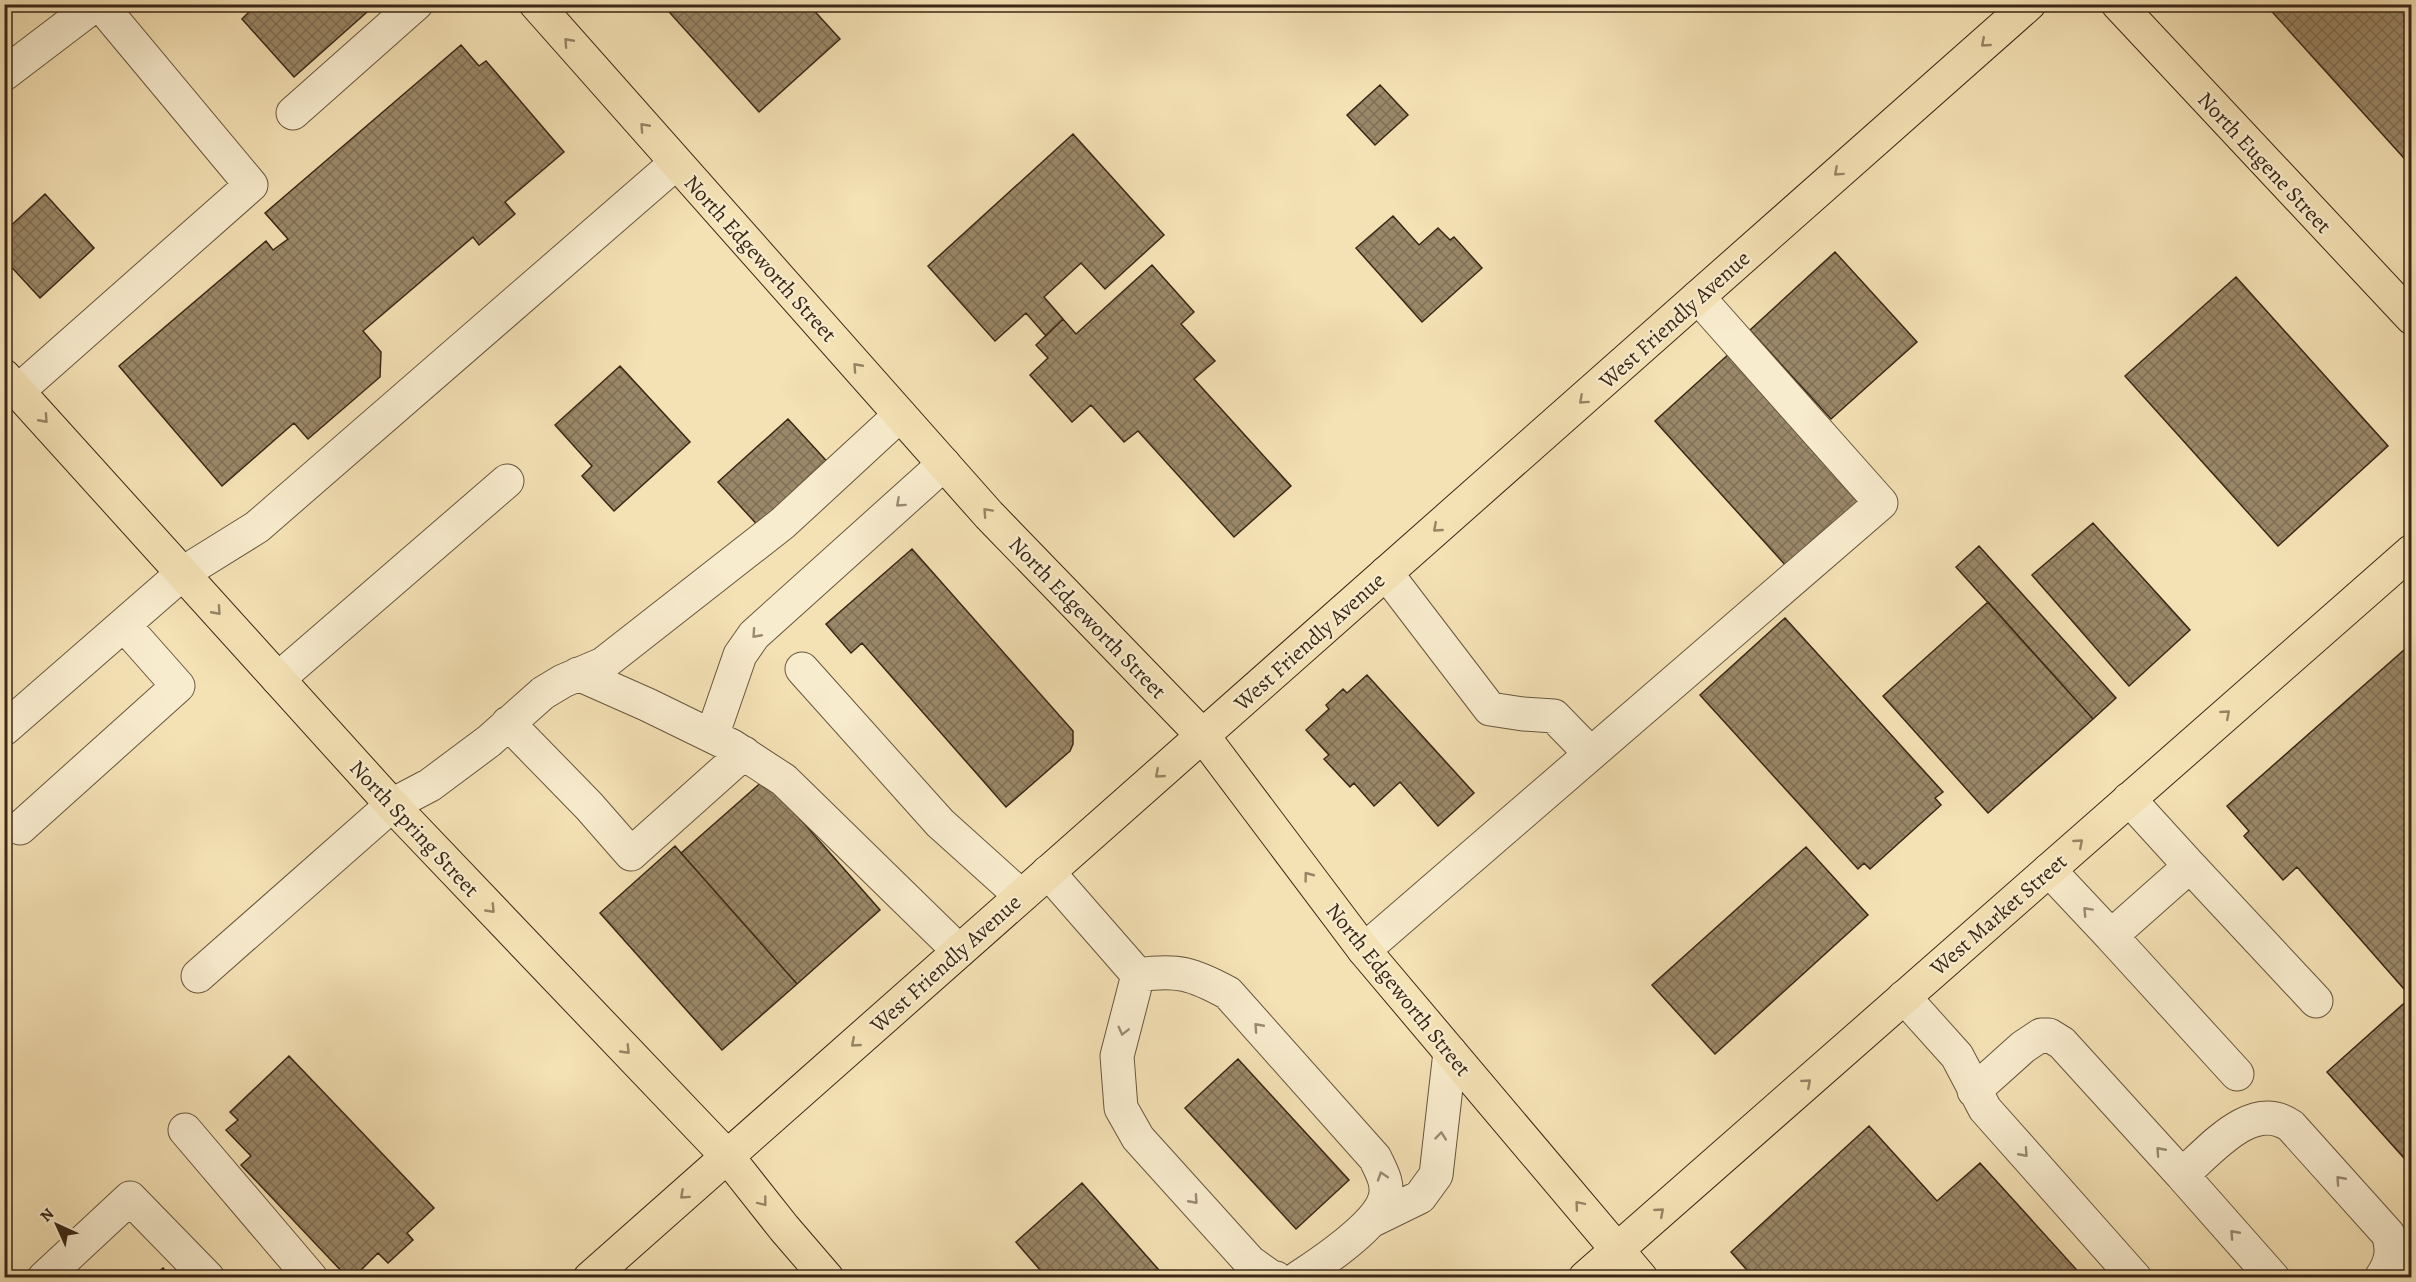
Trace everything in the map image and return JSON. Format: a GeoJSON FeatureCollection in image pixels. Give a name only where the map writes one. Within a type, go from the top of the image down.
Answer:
{"type":"FeatureCollection","features":[{"type":"Feature","properties":{"kind":"main road","name":"North Edgeworth Street"},"geometry":{"type":"LineString","coordinates":[[536,4],[997,523],[1203,736],[1364,950],[1641,1278]]}},
{"type":"Feature","properties":{"kind":"main road","name":"West Friendly Avenue"},"geometry":{"type":"LineString","coordinates":[[590,1278],[2029,4]]}},
{"type":"Feature","properties":{"kind":"main road","name":"North Eugene Street"},"geometry":{"type":"LineString","coordinates":[[2118,4],[2412,318]]}},
{"type":"Feature","properties":{"kind":"main road","name":"North Spring Street"},"geometry":{"type":"LineString","coordinates":[[11,383],[392,805],[727,1156],[827,1278]]}},
{"type":"Feature","properties":{"kind":"main road","name":"West Market Street"},"geometry":{"type":"LineString","coordinates":[[1585,1278],[2412,551]]}},
{"type":"Feature","properties":{"kind":"lane"},"geometry":{"type":"LineString","coordinates":[[4,74],[98,4],[251,185],[11,383]]}},
{"type":"Feature","properties":{"kind":"lane"},"geometry":{"type":"LineString","coordinates":[[293,113],[416,4]]}},
{"type":"Feature","properties":{"kind":"lane"},"geometry":{"type":"LineString","coordinates":[[4,729],[183,573],[257,527],[676,163]]}},
{"type":"Feature","properties":{"kind":"lane"},"geometry":{"type":"LineString","coordinates":[[1364,950],[1881,503],[1698,297]]}},
{"type":"Feature","properties":{"kind":"lane"},"geometry":{"type":"LineString","coordinates":[[198,976],[392,805],[430,785],[543,693],[578,674],[603,664],[783,523],[900,415]]}},
{"type":"Feature","properties":{"kind":"lane"},"geometry":{"type":"LineString","coordinates":[[712,736],[740,655],[754,634],[944,464]]}},
{"type":"Feature","properties":{"kind":"lane"},"geometry":{"type":"LineString","coordinates":[[278,679],[507,481]]}},
{"type":"Feature","properties":{"kind":"lane"},"geometry":{"type":"LineString","coordinates":[[1386,573],[1490,709],[1554,716],[1591,754]]}},
{"type":"Feature","properties":{"kind":"lane"},"geometry":{"type":"LineString","coordinates":[[20,828],[178,686],[124,625]]}},
{"type":"Feature","properties":{"kind":"lane"},"geometry":{"type":"LineString","coordinates":[[802,669],[940,823],[1021,896]]}},
{"type":"Feature","properties":{"kind":"lane"},"geometry":{"type":"LineString","coordinates":[[578,674],[712,736],[744,753],[784,780],[959,951]]}},
{"type":"Feature","properties":{"kind":"lane"},"geometry":{"type":"LineString","coordinates":[[508,723],[589,806],[631,854],[744,753]]}},
{"type":"Feature","properties":{"kind":"lane"},"geometry":{"type":"LineString","coordinates":[[2129,799],[2316,1001]]}},
{"type":"Feature","properties":{"kind":"lane"},"geometry":{"type":"LineString","coordinates":[[2111,936],[2190,866]]}},
{"type":"Feature","properties":{"kind":"lane"},"geometry":{"type":"LineString","coordinates":[[2049,870],[2237,1074]]}},
{"type":"Feature","properties":{"kind":"lane"},"geometry":{"type":"LineString","coordinates":[[1048,872],[1138,975]]}},
{"type":"Feature","properties":{"kind":"lane"},"geometry":{"type":"LineString","coordinates":[[1138,975],[1166,971],[1198,977],[1228,993],[1375,1158],[1386,1179],[1385,1199],[1371,1221],[1336,1268],[1298,1278]]}},
{"type":"Feature","properties":{"kind":"lane"},"geometry":{"type":"LineString","coordinates":[[1138,975],[1117,1056],[1121,1108],[1138,1138],[1242,1253],[1271,1277],[1276,1278]]}},
{"type":"Feature","properties":{"kind":"lane"},"geometry":{"type":"LineString","coordinates":[[1904,997],[1957,1056],[1980,1100],[2135,1278]]}},
{"type":"Feature","properties":{"kind":"lane"},"geometry":{"type":"LineString","coordinates":[[1980,1100],[2023,1047],[2041,1035],[2049,1035],[2062,1043],[2273,1278]]}},
{"type":"Feature","properties":{"kind":"lane"},"geometry":{"type":"LineString","coordinates":[[1371,1221],[1420,1197],[1436,1175],[1450,1052]]}},
{"type":"Feature","properties":{"kind":"lane"},"geometry":{"type":"LineString","coordinates":[[2182,1175],[2236,1128],[2269,1116],[2283,1120],[2291,1125],[2388,1234],[2392,1245],[2389,1266],[2381,1278]]}},
{"type":"Feature","properties":{"kind":"lane"},"geometry":{"type":"LineString","coordinates":[[185,1130],[311,1278]]}},
{"type":"Feature","properties":{"kind":"lane"},"geometry":{"type":"LineString","coordinates":[[44,1278],[130,1198],[208,1278]]}},
{"type":"Feature","properties":{"kind":"building"},"geometry":{"type":"Polygon","coordinates":[[[257,4],[376,4],[294,77],[242,19],[257,4]]]}},
{"type":"Feature","properties":{"kind":"building"},"geometry":{"type":"Polygon","coordinates":[[[662,4],[808,4],[840,39],[759,112],[662,4]]]}},
{"type":"Feature","properties":{"kind":"building"},"geometry":{"type":"Polygon","coordinates":[[[2265,4],[2412,4],[2412,167],[2265,4]]]}},
{"type":"Feature","properties":{"kind":"building"},"geometry":{"type":"Polygon","coordinates":[[[461,45],[479,66],[486,61],[564,152],[505,202],[515,214],[479,245],[473,237],[363,331],[381,352],[380,377],[308,439],[294,423],[222,486],[119,366],[266,241],[273,250],[288,239],[265,213],[461,45]]]}},
{"type":"Feature","properties":{"kind":"building"},"geometry":{"type":"Polygon","coordinates":[[[1380,85],[1408,115],[1375,145],[1347,115],[1380,85]]]}},
{"type":"Feature","properties":{"kind":"building"},"geometry":{"type":"Polygon","coordinates":[[[1073,134],[1164,235],[1105,289],[1081,263],[1044,297],[1063,319],[1046,336],[1026,313],[995,341],[928,266],[1073,134]]]}},
{"type":"Feature","properties":{"kind":"building"},"geometry":{"type":"Polygon","coordinates":[[[45,194],[94,248],[40,298],[4,259],[4,232],[45,194]]]}},
{"type":"Feature","properties":{"kind":"building"},"geometry":{"type":"Polygon","coordinates":[[[1393,216],[1419,245],[1438,228],[1450,240],[1454,237],[1482,268],[1422,322],[1356,248],[1393,216]]]}},
{"type":"Feature","properties":{"kind":"building"},"geometry":{"type":"Polygon","coordinates":[[[1835,252],[1917,342],[1831,419],[1750,330],[1835,252]]]}},
{"type":"Feature","properties":{"kind":"building"},"geometry":{"type":"Polygon","coordinates":[[[1152,265],[1194,312],[1181,324],[1215,361],[1194,379],[1291,486],[1234,537],[1138,431],[1124,442],[1091,405],[1072,422],[1030,375],[1048,358],[1036,345],[1063,319],[1076,334],[1152,265]]]}},
{"type":"Feature","properties":{"kind":"building"},"geometry":{"type":"Polygon","coordinates":[[[2236,277],[2388,446],[2278,546],[2125,376],[2236,277]]]}},
{"type":"Feature","properties":{"kind":"building"},"geometry":{"type":"Polygon","coordinates":[[[1731,352],[1864,499],[1788,568],[1655,421],[1731,352]]]}},
{"type":"Feature","properties":{"kind":"building"},"geometry":{"type":"Polygon","coordinates":[[[620,366],[690,442],[614,511],[582,476],[592,466],[555,425],[620,366]]]}},
{"type":"Feature","properties":{"kind":"building"},"geometry":{"type":"Polygon","coordinates":[[[788,419],[833,468],[763,531],[718,482],[788,419]]]}},
{"type":"Feature","properties":{"kind":"building"},"geometry":{"type":"Polygon","coordinates":[[[2093,523],[2190,630],[2129,686],[2032,575],[2093,523]]]}},
{"type":"Feature","properties":{"kind":"building"},"geometry":{"type":"Polygon","coordinates":[[[1979,546],[2116,698],[2093,719],[1956,567],[1979,546]]]}},
{"type":"Feature","properties":{"kind":"building"},"geometry":{"type":"Polygon","coordinates":[[[912,549],[1073,731],[1073,744],[1070,751],[1006,807],[862,643],[851,653],[826,624],[912,549]]]}},
{"type":"Feature","properties":{"kind":"building"},"geometry":{"type":"Polygon","coordinates":[[[1988,602],[2093,719],[1988,813],[1883,696],[1988,602]]]}},
{"type":"Feature","properties":{"kind":"building"},"geometry":{"type":"Polygon","coordinates":[[[1785,618],[1943,792],[1935,798],[1941,805],[1870,869],[1864,863],[1858,869],[1700,695],[1785,618]]]}},
{"type":"Feature","properties":{"kind":"building"},"geometry":{"type":"Polygon","coordinates":[[[2412,643],[2412,1167],[2327,1072],[2411,997],[2297,867],[2283,880],[2244,836],[2249,831],[2227,806],[2412,643]]]}},
{"type":"Feature","properties":{"kind":"building"},"geometry":{"type":"Polygon","coordinates":[[[1367,675],[1474,793],[1438,826],[1400,782],[1374,806],[1354,783],[1350,787],[1324,759],[1329,755],[1306,730],[1329,709],[1326,705],[1343,689],[1347,693],[1367,675]]]}},
{"type":"Feature","properties":{"kind":"building"},"geometry":{"type":"Polygon","coordinates":[[[765,779],[880,910],[797,984],[681,853],[765,779]]]}},
{"type":"Feature","properties":{"kind":"building"},"geometry":{"type":"Polygon","coordinates":[[[675,846],[797,984],[722,1050],[600,913],[675,846]]]}},
{"type":"Feature","properties":{"kind":"building"},"geometry":{"type":"Polygon","coordinates":[[[1806,847],[1868,915],[1715,1054],[1652,985],[1806,847]]]}},
{"type":"Feature","properties":{"kind":"building"},"geometry":{"type":"Polygon","coordinates":[[[289,1056],[434,1208],[407,1233],[413,1240],[388,1263],[378,1253],[353,1278],[348,1278],[241,1165],[251,1156],[226,1130],[238,1120],[230,1112],[289,1056]]]}},
{"type":"Feature","properties":{"kind":"building"},"geometry":{"type":"Polygon","coordinates":[[[1238,1059],[1349,1180],[1296,1229],[1185,1108],[1238,1059]]]}},
{"type":"Feature","properties":{"kind":"building"},"geometry":{"type":"Polygon","coordinates":[[[1869,1126],[1937,1201],[1980,1163],[2084,1278],[1754,1278],[1731,1252],[1869,1126]]]}},
{"type":"Feature","properties":{"kind":"building"},"geometry":{"type":"Polygon","coordinates":[[[1082,1183],[1166,1278],[1047,1278],[1016,1242],[1082,1183]]]}},
{"type":"Feature","properties":{"kind":"building"},"geometry":{"type":"Polygon","coordinates":[[[163,1268],[172,1278],[152,1278],[163,1268]]]}}]}
